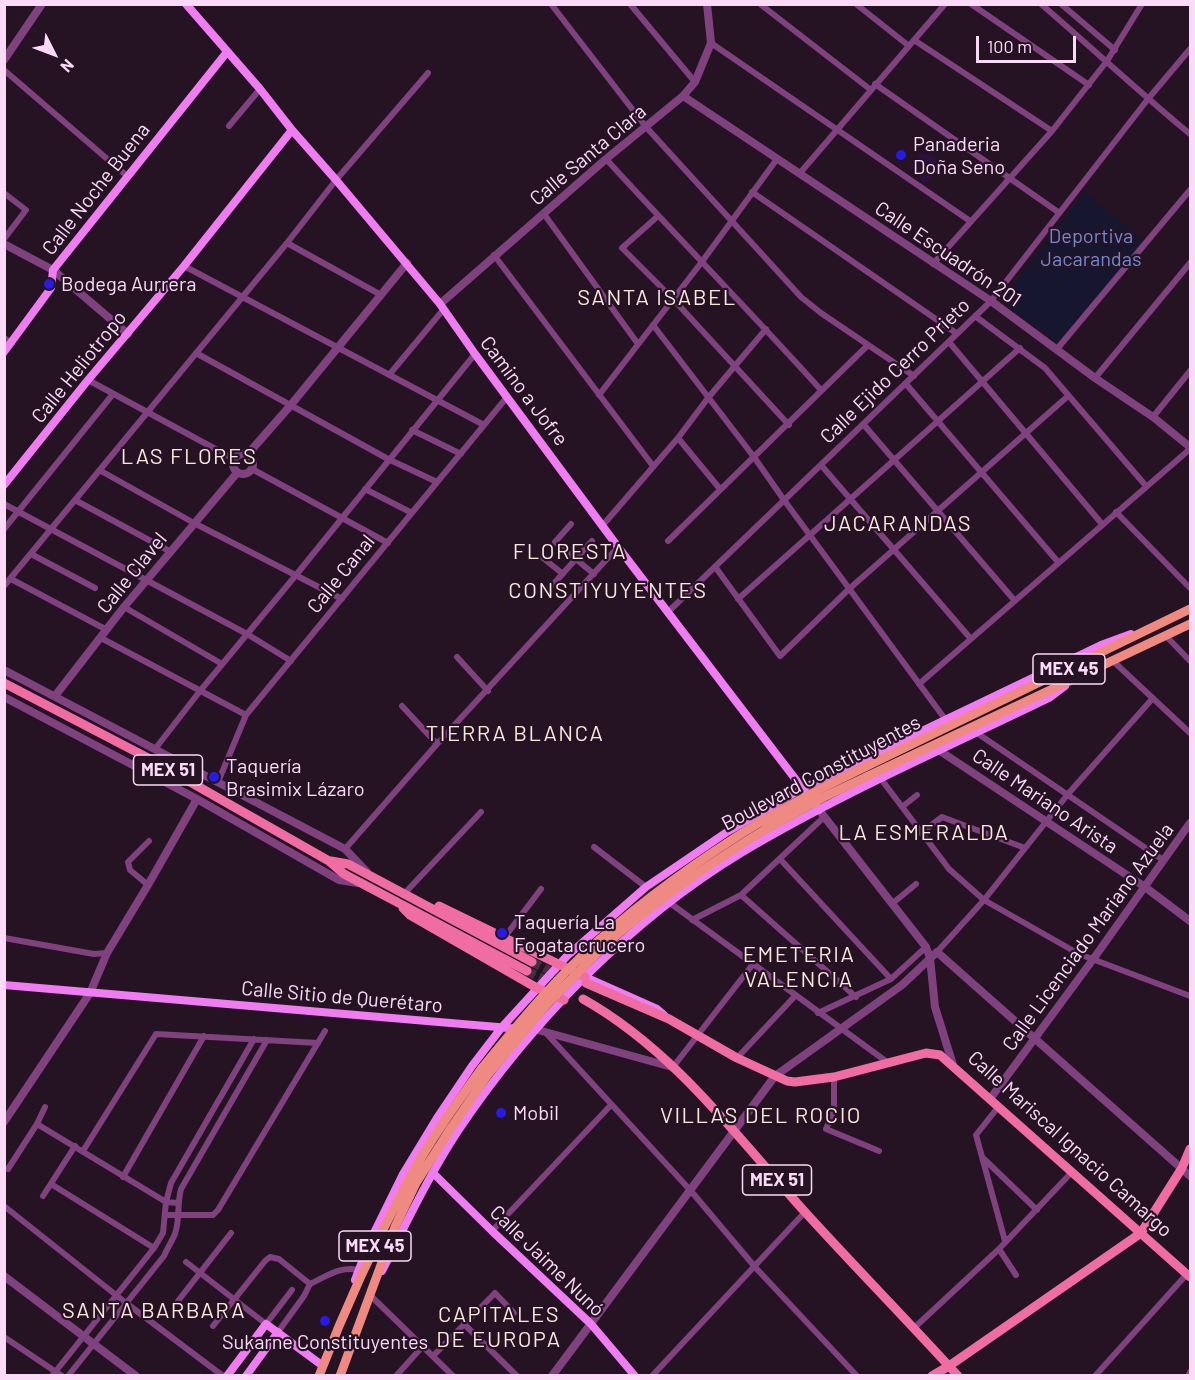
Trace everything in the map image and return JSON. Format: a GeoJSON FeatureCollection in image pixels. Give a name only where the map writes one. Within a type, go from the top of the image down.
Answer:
{"type":"FeatureCollection","features":[{"type":"Feature","properties":{"kind":"highway","name":"Boulevard Constituyentes"},"geometry":{"type":"LineString","coordinates":[[321,1371],[361,1270],[410,1178],[447,1125],[482,1068],[541,997],[573,963],[650,897],[732,839],[790,805],[1191,609]]}},
{"type":"Feature","properties":{"kind":"highway","name":"Boulevard Constituyentes"},"geometry":{"type":"LineString","coordinates":[[947,728],[1079,676],[1191,624]]}},
{"type":"Feature","properties":{"kind":"highway","name":"Boulevard Constituyentes"},"geometry":{"type":"LineString","coordinates":[[340,1376],[395,1227],[447,1125]]}},
{"type":"Feature","properties":{"kind":"main road","name":"Camino a Jofre"},"geometry":{"type":"LineString","coordinates":[[186,4],[260,88],[292,130],[442,307],[618,547],[822,813]]}},
{"type":"Feature","properties":{"kind":"main road","name":"Calle Noche Buena"},"geometry":{"type":"LineString","coordinates":[[4,352],[8,340],[51,288],[53,270],[227,52]]}},
{"type":"Feature","properties":{"kind":"main road","name":"Calle Heliotropo"},"geometry":{"type":"LineString","coordinates":[[4,485],[184,266],[292,130]]}},
{"type":"Feature","properties":{"kind":"main road"},"geometry":{"type":"LineString","coordinates":[[370,1296],[457,1133],[498,1075],[542,1032],[564,1000],[586,981],[633,932],[741,853],[822,813],[860,789],[1049,698],[1079,676]]}},
{"type":"Feature","properties":{"kind":"main road","name":"MEX 51"},"geometry":{"type":"LineString","coordinates":[[4,683],[148,758],[329,861],[344,874],[527,971]]}},
{"type":"Feature","properties":{"kind":"main road"},"geometry":{"type":"LineString","coordinates":[[361,1270],[370,1241],[403,1174],[420,1146],[472,1066],[502,1027],[559,964],[646,887],[727,832],[850,764],[947,728]]}},
{"type":"Feature","properties":{"kind":"main road","name":"MEX 51"},"geometry":{"type":"LineString","coordinates":[[329,861],[348,864],[532,962]]}},
{"type":"Feature","properties":{"kind":"main road"},"geometry":{"type":"LineString","coordinates":[[390,897],[410,915],[564,1000]]}},
{"type":"Feature","properties":{"kind":"main road"},"geometry":{"type":"LineString","coordinates":[[419,903],[439,906],[559,964],[586,981],[669,1019],[737,1058],[775,1076],[795,1082],[834,1077],[887,1062],[932,1053],[940,1055],[953,1065]]}},
{"type":"Feature","properties":{"kind":"main road","name":"Calle Sitio de Querétaro"},"geometry":{"type":"LineString","coordinates":[[4,985],[542,1032]]}},
{"type":"Feature","properties":{"kind":"main road","name":"MEX 51"},"geometry":{"type":"LineString","coordinates":[[583,999],[630,1029],[673,1067],[735,1131],[805,1212],[958,1376]]}},
{"type":"Feature","properties":{"kind":"main road","name":"Calle Mariscal Ignacio Camargo"},"geometry":{"type":"LineString","coordinates":[[953,1065],[1071,1173],[1189,1275]]}},
{"type":"Feature","properties":{"kind":"main road"},"geometry":{"type":"LineString","coordinates":[[932,1376],[1141,1233],[1182,1168],[1191,1149]]}},
{"type":"Feature","properties":{"kind":"main road","name":"Calle Jaime Nunó"},"geometry":{"type":"LineString","coordinates":[[434,1173],[591,1324],[635,1376]]}},
{"type":"Feature","properties":{"kind":"main road"},"geometry":{"type":"LineString","coordinates":[[225,1376],[266,1324],[321,1371]]}},
{"type":"Feature","properties":{"kind":"main road"},"geometry":{"type":"LineString","coordinates":[[246,1376],[278,1332]]}},
{"type":"Feature","properties":{"kind":"street"},"geometry":{"type":"LineString","coordinates":[[551,4],[646,127],[801,297],[914,376]]}},
{"type":"Feature","properties":{"kind":"street"},"geometry":{"type":"LineString","coordinates":[[630,4],[695,82]]}},
{"type":"Feature","properties":{"kind":"street","name":"Calle Santa Clara"},"geometry":{"type":"LineString","coordinates":[[442,307],[494,255],[683,96],[695,82],[711,43],[707,4]]}},
{"type":"Feature","properties":{"kind":"street"},"geometry":{"type":"LineString","coordinates":[[760,4],[873,87],[1058,212]]}},
{"type":"Feature","properties":{"kind":"street"},"geometry":{"type":"LineString","coordinates":[[856,4],[909,46]]}},
{"type":"Feature","properties":{"kind":"street"},"geometry":{"type":"LineString","coordinates":[[800,173],[945,4]]}},
{"type":"Feature","properties":{"kind":"street"},"geometry":{"type":"LineString","coordinates":[[971,4],[1089,85]]}},
{"type":"Feature","properties":{"kind":"street"},"geometry":{"type":"LineString","coordinates":[[1041,4],[1191,134]]}},
{"type":"Feature","properties":{"kind":"street"},"geometry":{"type":"LineString","coordinates":[[1061,4],[1115,50]]}},
{"type":"Feature","properties":{"kind":"street"},"geometry":{"type":"LineString","coordinates":[[933,264],[1052,131],[1089,85],[1115,50],[1142,4]]}},
{"type":"Feature","properties":{"kind":"street"},"geometry":{"type":"LineString","coordinates":[[4,60],[40,5]]}},
{"type":"Feature","properties":{"kind":"street"},"geometry":{"type":"LineString","coordinates":[[914,40],[1052,131]]}},
{"type":"Feature","properties":{"kind":"street"},"geometry":{"type":"LineString","coordinates":[[711,43],[970,220]]}},
{"type":"Feature","properties":{"kind":"street","name":"Calle Ejido Cerro Prieto"},"geometry":{"type":"LineString","coordinates":[[668,612],[990,301],[1148,99],[1191,49]]}},
{"type":"Feature","properties":{"kind":"street"},"geometry":{"type":"LineString","coordinates":[[4,70],[127,176]]}},
{"type":"Feature","properties":{"kind":"street"},"geometry":{"type":"LineString","coordinates":[[4,586],[101,471],[336,180],[429,73]]}},
{"type":"Feature","properties":{"kind":"street"},"geometry":{"type":"LineString","coordinates":[[229,126],[260,88]]}},
{"type":"Feature","properties":{"kind":"street","name":"Calle Escuadrón 201"},"geometry":{"type":"LineString","coordinates":[[683,96],[990,301],[1095,378],[1153,417],[1191,448]]}},
{"type":"Feature","properties":{"kind":"street"},"geometry":{"type":"LineString","coordinates":[[606,159],[821,390]]}},
{"type":"Feature","properties":{"kind":"street"},"geometry":{"type":"LineString","coordinates":[[599,395],[701,263],[777,159]]}},
{"type":"Feature","properties":{"kind":"street"},"geometry":{"type":"LineString","coordinates":[[1057,349],[1191,190]]}},
{"type":"Feature","properties":{"kind":"street"},"geometry":{"type":"LineString","coordinates":[[752,192],[956,333]]}},
{"type":"Feature","properties":{"kind":"street"},"geometry":{"type":"LineString","coordinates":[[4,193],[26,210],[4,239]]}},
{"type":"Feature","properties":{"kind":"street"},"geometry":{"type":"LineString","coordinates":[[543,214],[638,344]]}},
{"type":"Feature","properties":{"kind":"street"},"geometry":{"type":"LineString","coordinates":[[658,216],[622,248],[673,299],[789,425]]}},
{"type":"Feature","properties":{"kind":"street"},"geometry":{"type":"LineString","coordinates":[[287,243],[381,295]]}},
{"type":"Feature","properties":{"kind":"street"},"geometry":{"type":"LineString","coordinates":[[4,244],[53,270],[128,334]]}},
{"type":"Feature","properties":{"kind":"street"},"geometry":{"type":"LineString","coordinates":[[494,255],[653,466]]}},
{"type":"Feature","properties":{"kind":"street"},"geometry":{"type":"LineString","coordinates":[[1095,378],[1191,262]]}},
{"type":"Feature","properties":{"kind":"street"},"geometry":{"type":"LineString","coordinates":[[247,455],[290,406],[406,263]]}},
{"type":"Feature","properties":{"kind":"street"},"geometry":{"type":"LineString","coordinates":[[184,266],[484,425]]}},
{"type":"Feature","properties":{"kind":"street"},"geometry":{"type":"LineString","coordinates":[[389,375],[442,307]]}},
{"type":"Feature","properties":{"kind":"street"},"geometry":{"type":"LineString","coordinates":[[975,316],[1046,368],[1146,486]]}},
{"type":"Feature","properties":{"kind":"street"},"geometry":{"type":"LineString","coordinates":[[653,325],[754,457],[919,684],[947,728]]}},
{"type":"Feature","properties":{"kind":"street"},"geometry":{"type":"LineString","coordinates":[[603,525],[678,438],[766,329]]}},
{"type":"Feature","properties":{"kind":"street"},"geometry":{"type":"LineString","coordinates":[[949,342],[1102,524]]}},
{"type":"Feature","properties":{"kind":"street"},"geometry":{"type":"LineString","coordinates":[[668,542],[868,345]]}},
{"type":"Feature","properties":{"kind":"street"},"geometry":{"type":"LineString","coordinates":[[738,599],[1020,348]]}},
{"type":"Feature","properties":{"kind":"street"},"geometry":{"type":"LineString","coordinates":[[196,353],[388,459],[437,482]]}},
{"type":"Feature","properties":{"kind":"street"},"geometry":{"type":"LineString","coordinates":[[155,749],[475,354]]}},
{"type":"Feature","properties":{"kind":"street"},"geometry":{"type":"LineString","coordinates":[[1153,417],[1191,371]]}},
{"type":"Feature","properties":{"kind":"street"},"geometry":{"type":"LineString","coordinates":[[88,380],[234,459]]}},
{"type":"Feature","properties":{"kind":"street"},"geometry":{"type":"LineString","coordinates":[[906,384],[1058,562]]}},
{"type":"Feature","properties":{"kind":"street"},"geometry":{"type":"LineString","coordinates":[[4,529],[113,394]]}},
{"type":"Feature","properties":{"kind":"street"},"geometry":{"type":"LineString","coordinates":[[716,567],[780,656],[849,589],[1068,396]]}},
{"type":"Feature","properties":{"kind":"street","name":"Calle Canal"},"geometry":{"type":"LineString","coordinates":[[218,782],[246,716],[507,397]]}},
{"type":"Feature","properties":{"kind":"street"},"geometry":{"type":"LineString","coordinates":[[864,425],[1015,601]]}},
{"type":"Feature","properties":{"kind":"street"},"geometry":{"type":"LineString","coordinates":[[412,430],[460,454]]}},
{"type":"Feature","properties":{"kind":"street"},"geometry":{"type":"LineString","coordinates":[[678,438],[720,489]]}},
{"type":"Feature","properties":{"kind":"street"},"geometry":{"type":"LineString","coordinates":[[919,684],[1191,448]]}},
{"type":"Feature","properties":{"kind":"street"},"geometry":{"type":"LineString","coordinates":[[242,454],[247,455],[253,463],[252,469],[243,475],[237,473],[233,464],[234,459],[242,454]]}},
{"type":"Feature","properties":{"kind":"street"},"geometry":{"type":"LineString","coordinates":[[821,465],[971,639]]}},
{"type":"Feature","properties":{"kind":"street"},"geometry":{"type":"LineString","coordinates":[[252,469],[388,543]]}},
{"type":"Feature","properties":{"kind":"street"},"geometry":{"type":"LineString","coordinates":[[101,471],[194,523],[342,599]]}},
{"type":"Feature","properties":{"kind":"street","name":"Calle Clavel"},"geometry":{"type":"LineString","coordinates":[[55,696],[124,607],[237,473]]}},
{"type":"Feature","properties":{"kind":"street"},"geometry":{"type":"LineString","coordinates":[[365,489],[412,513]]}},
{"type":"Feature","properties":{"kind":"street"},"geometry":{"type":"LineString","coordinates":[[75,500],[171,552]]}},
{"type":"Feature","properties":{"kind":"street"},"geometry":{"type":"LineString","coordinates":[[4,504],[247,634],[291,662]]}},
{"type":"Feature","properties":{"kind":"street"},"geometry":{"type":"LineString","coordinates":[[1116,512],[1191,588]]}},
{"type":"Feature","properties":{"kind":"street"},"geometry":{"type":"LineString","coordinates":[[571,524],[555,542],[594,574]]}},
{"type":"Feature","properties":{"kind":"street"},"geometry":{"type":"LineString","coordinates":[[549,589],[592,541]]}},
{"type":"Feature","properties":{"kind":"street"},"geometry":{"type":"LineString","coordinates":[[345,849],[437,744],[618,547]]}},
{"type":"Feature","properties":{"kind":"street"},"geometry":{"type":"LineString","coordinates":[[31,554],[96,588]]}},
{"type":"Feature","properties":{"kind":"street"},"geometry":{"type":"LineString","coordinates":[[543,558],[562,574]]}},
{"type":"Feature","properties":{"kind":"street"},"geometry":{"type":"LineString","coordinates":[[11,579],[107,630]]}},
{"type":"Feature","properties":{"kind":"street"},"geometry":{"type":"LineString","coordinates":[[124,607],[222,664]]}},
{"type":"Feature","properties":{"kind":"street"},"geometry":{"type":"LineString","coordinates":[[1166,636],[1191,661]]}},
{"type":"Feature","properties":{"kind":"street"},"geometry":{"type":"LineString","coordinates":[[101,638],[246,716]]}},
{"type":"Feature","properties":{"kind":"street"},"geometry":{"type":"LineString","coordinates":[[457,657],[488,691]]}},
{"type":"Feature","properties":{"kind":"street"},"geometry":{"type":"LineString","coordinates":[[1113,660],[1191,733]]}},
{"type":"Feature","properties":{"kind":"street"},"geometry":{"type":"LineString","coordinates":[[4,669],[345,849],[374,879]]}},
{"type":"Feature","properties":{"kind":"street"},"geometry":{"type":"LineString","coordinates":[[4,697],[197,799],[339,880],[364,885]]}},
{"type":"Feature","properties":{"kind":"street"},"geometry":{"type":"LineString","coordinates":[[552,1376],[775,1076],[902,985],[933,955],[984,900],[1045,821],[1153,698]]}},
{"type":"Feature","properties":{"kind":"street"},"geometry":{"type":"LineString","coordinates":[[402,706],[437,744]]}},
{"type":"Feature","properties":{"kind":"street"},"geometry":{"type":"LineString","coordinates":[[977,733],[1163,860]]}},
{"type":"Feature","properties":{"kind":"street","name":"Calle Mariano Arista"},"geometry":{"type":"LineString","coordinates":[[940,751],[1145,887],[1191,921]]}},
{"type":"Feature","properties":{"kind":"street"},"geometry":{"type":"LineString","coordinates":[[850,764],[850,778],[860,789]]}},
{"type":"Feature","properties":{"kind":"street"},"geometry":{"type":"LineString","coordinates":[[881,779],[949,869],[984,900],[1079,954],[1191,996]]}},
{"type":"Feature","properties":{"kind":"street"},"geometry":{"type":"LineString","coordinates":[[902,807],[917,795]]}},
{"type":"Feature","properties":{"kind":"street"},"geometry":{"type":"LineString","coordinates":[[4,1122],[90,993],[107,953],[197,799]]}},
{"type":"Feature","properties":{"kind":"street"},"geometry":{"type":"LineString","coordinates":[[403,895],[481,812]]}},
{"type":"Feature","properties":{"kind":"street"},"geometry":{"type":"LineString","coordinates":[[692,920],[741,895],[780,859],[822,813],[933,955],[1034,1039],[1191,1176]]}},
{"type":"Feature","properties":{"kind":"street"},"geometry":{"type":"LineString","coordinates":[[921,832],[942,817],[1025,848]]}},
{"type":"Feature","properties":{"kind":"street","name":"Calle Licenciado Mariano Azuela"},"geometry":{"type":"LineString","coordinates":[[990,1099],[1163,860],[1189,829]]}},
{"type":"Feature","properties":{"kind":"street"},"geometry":{"type":"LineString","coordinates":[[148,885],[130,870],[128,862],[149,841]]}},
{"type":"Feature","properties":{"kind":"street"},"geometry":{"type":"LineString","coordinates":[[594,847],[646,887]]}},
{"type":"Feature","properties":{"kind":"street"},"geometry":{"type":"LineString","coordinates":[[780,859],[891,979]]}},
{"type":"Feature","properties":{"kind":"street"},"geometry":{"type":"LineString","coordinates":[[893,903],[916,884]]}},
{"type":"Feature","properties":{"kind":"street"},"geometry":{"type":"LineString","coordinates":[[504,938],[541,889]]}},
{"type":"Feature","properties":{"kind":"street"},"geometry":{"type":"LineString","coordinates":[[741,895],[856,997]]}},
{"type":"Feature","properties":{"kind":"street"},"geometry":{"type":"LineString","coordinates":[[670,903],[887,1062]]}},
{"type":"Feature","properties":{"kind":"street"},"geometry":{"type":"LineString","coordinates":[[4,938],[94,954],[107,953]]}},
{"type":"Feature","properties":{"kind":"street"},"geometry":{"type":"LineString","coordinates":[[818,1013],[891,979],[926,947]]}},
{"type":"Feature","properties":{"kind":"street","name":"Calle Mariscal Ignacio Camargo"},"geometry":{"type":"LineString","coordinates":[[933,955],[935,1007],[953,1065]]}},
{"type":"Feature","properties":{"kind":"street"},"geometry":{"type":"LineString","coordinates":[[673,1067],[753,964]]}},
{"type":"Feature","properties":{"kind":"street"},"geometry":{"type":"LineString","coordinates":[[737,1058],[795,996]]}},
{"type":"Feature","properties":{"kind":"street"},"geometry":{"type":"LineString","coordinates":[[165,1215],[213,1215],[218,1210],[325,1031]]}},
{"type":"Feature","properties":{"kind":"street"},"geometry":{"type":"LineString","coordinates":[[542,1032],[691,1191],[755,1268],[857,1376]]}},
{"type":"Feature","properties":{"kind":"street","name":"Calle Sitio de Querétaro"},"geometry":{"type":"LineString","coordinates":[[542,1032],[673,1067]]}},
{"type":"Feature","properties":{"kind":"street"},"geometry":{"type":"LineString","coordinates":[[83,1151],[156,1034],[318,1043]]}},
{"type":"Feature","properties":{"kind":"street"},"geometry":{"type":"LineString","coordinates":[[123,1177],[204,1036]]}},
{"type":"Feature","properties":{"kind":"street"},"geometry":{"type":"LineString","coordinates":[[54,1373],[154,1248],[163,1233],[166,1202],[178,1168],[254,1039]]}},
{"type":"Feature","properties":{"kind":"street"},"geometry":{"type":"LineString","coordinates":[[68,1376],[164,1256],[175,1234],[178,1203],[187,1177],[267,1040]]}},
{"type":"Feature","properties":{"kind":"street"},"geometry":{"type":"LineString","coordinates":[[834,1077],[834,1110],[826,1129],[879,1151]]}},
{"type":"Feature","properties":{"kind":"street"},"geometry":{"type":"LineString","coordinates":[[492,1231],[611,1105]]}},
{"type":"Feature","properties":{"kind":"street"},"geometry":{"type":"LineString","coordinates":[[999,1106],[976,1135],[1005,1241]]}},
{"type":"Feature","properties":{"kind":"street"},"geometry":{"type":"LineString","coordinates":[[8,1169],[37,1124],[45,1107]]}},
{"type":"Feature","properties":{"kind":"street"},"geometry":{"type":"LineString","coordinates":[[37,1124],[166,1202],[178,1203]]}},
{"type":"Feature","properties":{"kind":"street"},"geometry":{"type":"LineString","coordinates":[[44,1196],[75,1146]]}},
{"type":"Feature","properties":{"kind":"street"},"geometry":{"type":"LineString","coordinates":[[982,1157],[1037,1210]]}},
{"type":"Feature","properties":{"kind":"street"},"geometry":{"type":"LineString","coordinates":[[914,1328],[999,1249],[1071,1173]]}},
{"type":"Feature","properties":{"kind":"street"},"geometry":{"type":"LineString","coordinates":[[51,1184],[154,1248]]}},
{"type":"Feature","properties":{"kind":"street"},"geometry":{"type":"LineString","coordinates":[[4,1206],[126,1303],[225,1376]]}},
{"type":"Feature","properties":{"kind":"street"},"geometry":{"type":"LineString","coordinates":[[652,1376],[805,1212]]}},
{"type":"Feature","properties":{"kind":"street"},"geometry":{"type":"LineString","coordinates":[[178,1301],[231,1233]]}},
{"type":"Feature","properties":{"kind":"street"},"geometry":{"type":"LineString","coordinates":[[999,1249],[1016,1275]]}},
{"type":"Feature","properties":{"kind":"street"},"geometry":{"type":"LineString","coordinates":[[213,1326],[270,1257],[279,1258],[310,1284]]}},
{"type":"Feature","properties":{"kind":"street"},"geometry":{"type":"LineString","coordinates":[[186,1262],[266,1324],[292,1290]]}},
{"type":"Feature","properties":{"kind":"street"},"geometry":{"type":"LineString","coordinates":[[278,1332],[310,1284],[339,1270],[361,1270]]}},
{"type":"Feature","properties":{"kind":"street"},"geometry":{"type":"LineString","coordinates":[[1095,1376],[1189,1275]]}},
{"type":"Feature","properties":{"kind":"street"},"geometry":{"type":"LineString","coordinates":[[4,1276],[136,1376]]}},
{"type":"Feature","properties":{"kind":"street"},"geometry":{"type":"LineString","coordinates":[[433,1356],[495,1293],[514,1313]]}},
{"type":"Feature","properties":{"kind":"street"},"geometry":{"type":"LineString","coordinates":[[370,1296],[453,1376]]}},
{"type":"Feature","properties":{"kind":"street"},"geometry":{"type":"LineString","coordinates":[[464,1324],[517,1376]]}},
{"type":"Feature","properties":{"kind":"street"},"geometry":{"type":"LineString","coordinates":[[4,1337],[54,1373],[62,1376]]}},
{"type":"Feature","properties":{"kind":"street"},"geometry":{"type":"LineString","coordinates":[[396,1376],[422,1347]]}},
{"type":"Feature","properties":{"kind":"green space","name":"Deportiva Jacarandas"},"geometry":{"type":"Polygon","coordinates":[[[1085,192],[1146,243],[1084,317],[1058,343],[1001,301],[1085,192]]]}},
{"type":"Feature","properties":{"kind":"shaded area"},"geometry":{"type":"Polygon","coordinates":[[[919,153],[929,154],[938,159],[939,171],[924,184],[910,165],[919,153]]]}},
{"type":"Feature","properties":{"kind":"tunnel"},"geometry":{"type":"LineString","coordinates":[[532,962],[558,975]]}},
{"type":"Feature","properties":{"kind":"tunnel"},"geometry":{"type":"LineString","coordinates":[[527,971],[552,983]]}},
{"type":"Feature","properties":{"kind":"place","name":"Panaderia Doña Seno"},"geometry":{"type":"Point","coordinates":[901,155]}},
{"type":"Feature","properties":{"kind":"place","name":"Bodega Aurrera"},"geometry":{"type":"Point","coordinates":[49,284]}},
{"type":"Feature","properties":{"kind":"place","name":"Taquería Brasimix Lázaro"},"geometry":{"type":"Point","coordinates":[214,777]}},
{"type":"Feature","properties":{"kind":"place","name":"Taquería La Fogata crucero"},"geometry":{"type":"Point","coordinates":[502,933]}},
{"type":"Feature","properties":{"kind":"place","name":"Mobil"},"geometry":{"type":"Point","coordinates":[501,1113]}},
{"type":"Feature","properties":{"kind":"place","name":"Sukarne Constituyentes"},"geometry":{"type":"Point","coordinates":[325,1321]}},
{"type":"Feature","properties":{"kind":"district","name":"SANTA ISABEL"},"geometry":{"type":"Point","coordinates":[657,298]}},
{"type":"Feature","properties":{"kind":"district","name":"LAS FLORES"},"geometry":{"type":"Point","coordinates":[189,457]}},
{"type":"Feature","properties":{"kind":"district","name":"JACARANDAS"},"geometry":{"type":"Point","coordinates":[898,524]}},
{"type":"Feature","properties":{"kind":"district","name":"FLORESTA"},"geometry":{"type":"Point","coordinates":[570,552]}},
{"type":"Feature","properties":{"kind":"district","name":"CONSTIYUYENTES"},"geometry":{"type":"Point","coordinates":[608,591]}},
{"type":"Feature","properties":{"kind":"district","name":"TIERRA BLANCA"},"geometry":{"type":"Point","coordinates":[515,734]}},
{"type":"Feature","properties":{"kind":"district","name":"LA ESMERALDA"},"geometry":{"type":"Point","coordinates":[924,833]}},
{"type":"Feature","properties":{"kind":"district","name":"EMETERIA VALENCIA"},"geometry":{"type":"Point","coordinates":[799,968]}},
{"type":"Feature","properties":{"kind":"district","name":"VILLAS DEL ROCIO"},"geometry":{"type":"Point","coordinates":[761,1116]}},
{"type":"Feature","properties":{"kind":"district","name":"SANTA BARBARA"},"geometry":{"type":"Point","coordinates":[154,1311]}},
{"type":"Feature","properties":{"kind":"district","name":"CAPITALES DE EUROPA"},"geometry":{"type":"Point","coordinates":[499,1328]}}]}
